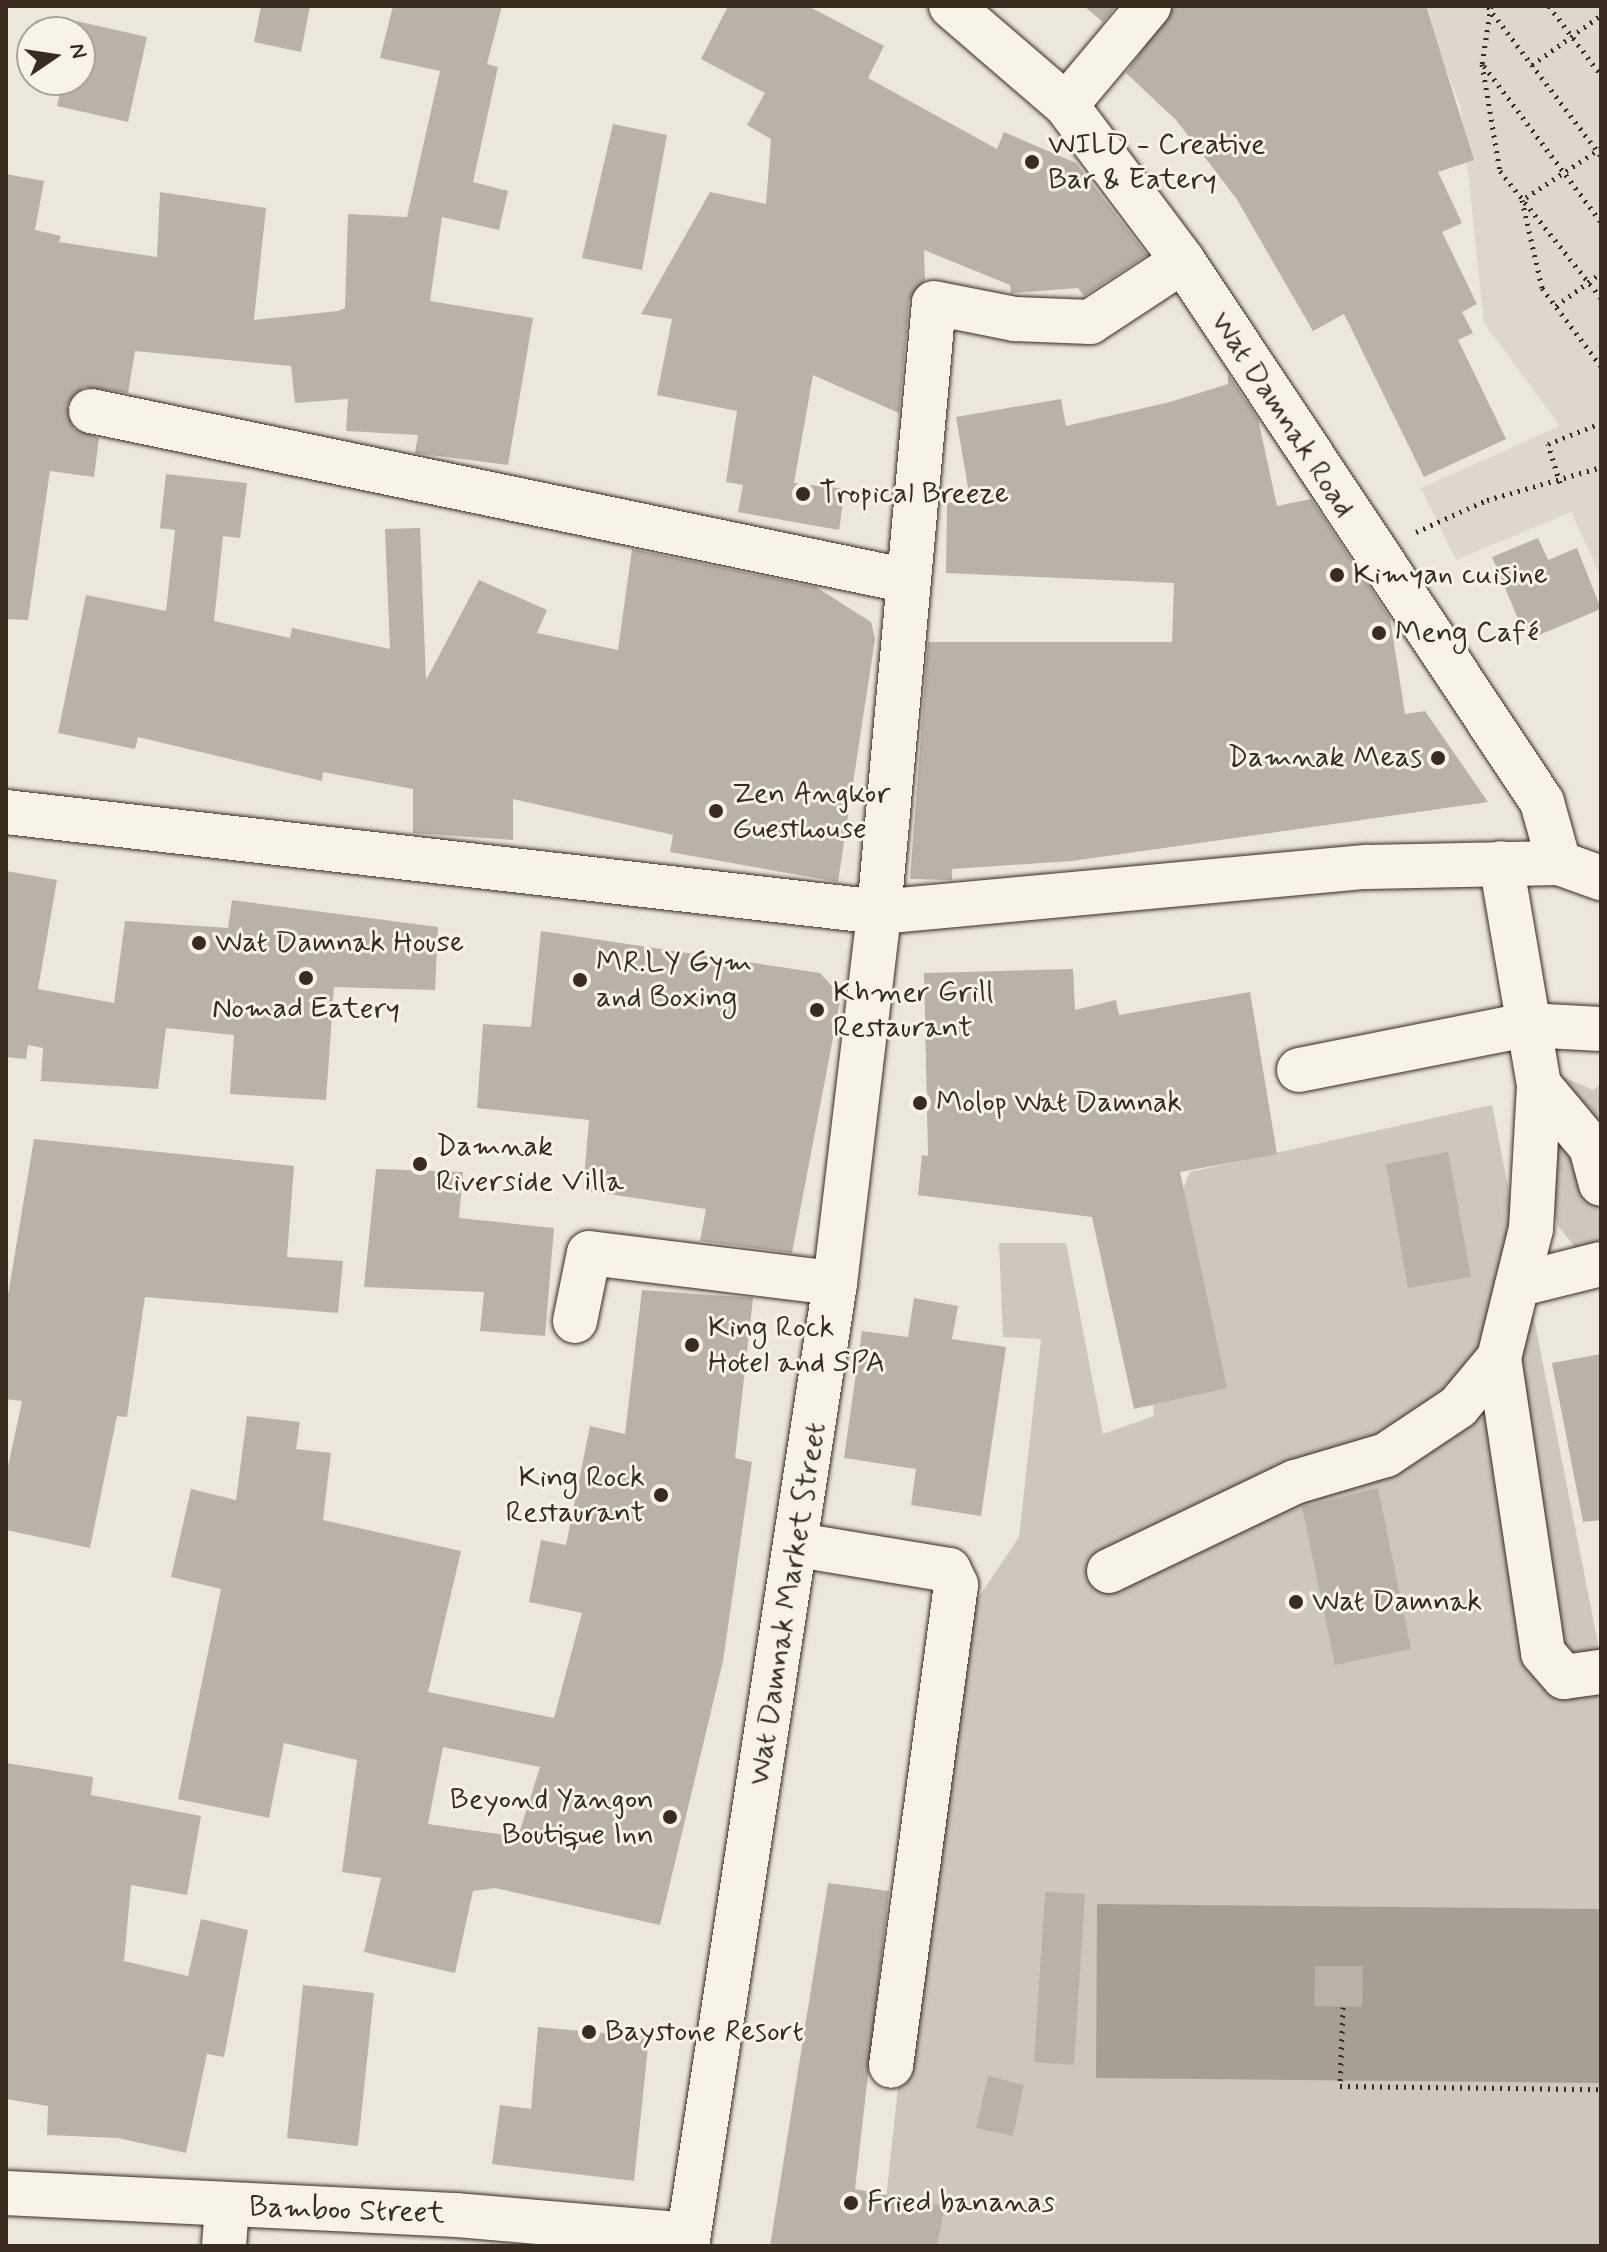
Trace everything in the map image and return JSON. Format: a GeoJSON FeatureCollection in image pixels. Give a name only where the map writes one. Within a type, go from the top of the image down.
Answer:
{"type":"FeatureCollection","features":[{"type":"Feature","properties":{"kind":"street","name":"Wat Damnak Road"},"geometry":{"type":"LineString","coordinates":[[951,6],[1066,105],[1183,261],[1371,552],[1542,802],[1559,863]]}},
{"type":"Feature","properties":{"kind":"street"},"geometry":{"type":"LineString","coordinates":[[1066,105],[1149,6]]}},
{"type":"Feature","properties":{"kind":"street","name":"Wat Damnak Market Street"},"geometry":{"type":"LineString","coordinates":[[688,2241],[798,1545],[835,1283],[879,912],[934,303],[1015,319],[1090,322],[1183,261]]}},
{"type":"Feature","properties":{"kind":"street"},"geometry":{"type":"LineString","coordinates":[[91,411],[908,581]]}},
{"type":"Feature","properties":{"kind":"street"},"geometry":{"type":"LineString","coordinates":[[6,812],[879,912],[1368,867],[1559,863],[1601,878]]}},
{"type":"Feature","properties":{"kind":"street"},"geometry":{"type":"LineString","coordinates":[[1501,863],[1539,1085],[1531,1229],[1499,1358],[1543,1653],[1564,1677],[1601,1672]]}},
{"type":"Feature","properties":{"kind":"street"},"geometry":{"type":"LineString","coordinates":[[1299,1070],[1527,1025],[1601,1029]]}},
{"type":"Feature","properties":{"kind":"street"},"geometry":{"type":"LineString","coordinates":[[1539,1085],[1591,1147],[1601,1184]]}},
{"type":"Feature","properties":{"kind":"street"},"geometry":{"type":"LineString","coordinates":[[575,1321],[589,1253],[835,1283]]}},
{"type":"Feature","properties":{"kind":"street"},"geometry":{"type":"LineString","coordinates":[[1517,1285],[1601,1264]]}},
{"type":"Feature","properties":{"kind":"street"},"geometry":{"type":"LineString","coordinates":[[1109,1571],[1295,1482],[1386,1455],[1458,1407],[1499,1358]]}},
{"type":"Feature","properties":{"kind":"street"},"geometry":{"type":"LineString","coordinates":[[798,1545],[949,1570],[956,1585],[891,2066]]}},
{"type":"Feature","properties":{"kind":"street","name":"Bamboo Street"},"geometry":{"type":"LineString","coordinates":[[6,2193],[226,2226],[688,2241]]}},
{"type":"Feature","properties":{"kind":"path"},"geometry":{"type":"LineString","coordinates":[[1549,6],[1601,75]]}},
{"type":"Feature","properties":{"kind":"path"},"geometry":{"type":"LineString","coordinates":[[1489,7],[1482,64],[1500,171],[1601,298]]}},
{"type":"Feature","properties":{"kind":"path"},"geometry":{"type":"LineString","coordinates":[[1489,7],[1600,151],[1522,200]]}},
{"type":"Feature","properties":{"kind":"path"},"geometry":{"type":"LineString","coordinates":[[1532,65],[1601,15]]}},
{"type":"Feature","properties":{"kind":"path"},"geometry":{"type":"LineString","coordinates":[[1482,64],[1601,222]]}},
{"type":"Feature","properties":{"kind":"path"},"geometry":{"type":"LineString","coordinates":[[1522,200],[1542,288],[1601,366]]}},
{"type":"Feature","properties":{"kind":"path"},"geometry":{"type":"LineString","coordinates":[[1556,306],[1601,273]]}},
{"type":"Feature","properties":{"kind":"path"},"geometry":{"type":"LineString","coordinates":[[1560,483],[1548,444],[1601,423]]}},
{"type":"Feature","properties":{"kind":"path"},"geometry":{"type":"LineString","coordinates":[[1371,552],[1487,500],[1560,483],[1601,467]]}},
{"type":"Feature","properties":{"kind":"path"},"geometry":{"type":"LineString","coordinates":[[1343,2007],[1340,2086],[1601,2089]]}},
{"type":"Feature","properties":{"kind":"shaded area"},"geometry":{"type":"Polygon","coordinates":[[[1421,6],[1601,6],[1601,577],[1571,512],[1456,560],[1421,488],[1560,426],[1484,323],[1461,107],[1421,6]]]}},
{"type":"Feature","properties":{"kind":"shaded area"},"geometry":{"type":"Polygon","coordinates":[[[1559,1075],[1593,1090],[1601,1084],[1601,1262],[1587,1262],[1557,1225],[1547,1132],[1559,1075]]]}},
{"type":"Feature","properties":{"kind":"shaded area","name":"Wat Damnak"},"geometry":{"type":"Polygon","coordinates":[[[1492,1105],[1601,1659],[1601,2246],[881,2246],[936,1733],[962,1622],[1019,1537],[1041,1339],[1003,1337],[999,1243],[1066,1243],[1103,1434],[1154,1416],[1144,1286],[1190,1172],[1492,1105]]]}},
{"type":"Feature","properties":{"kind":"shaded area"},"geometry":{"type":"Polygon","coordinates":[[[1097,1904],[1601,1909],[1601,2083],[1096,2078],[1097,1904]]]}},
{"type":"Feature","properties":{"kind":"building"},"geometry":{"type":"Polygon","coordinates":[[[261,6],[310,6],[301,52],[254,42],[261,6]]]}},
{"type":"Feature","properties":{"kind":"building"},"geometry":{"type":"Polygon","coordinates":[[[393,6],[502,6],[487,64],[498,67],[473,182],[508,191],[499,230],[442,217],[430,301],[533,318],[508,465],[415,453],[418,435],[346,431],[348,399],[295,403],[291,366],[135,351],[128,393],[84,387],[67,405],[74,429],[99,438],[94,477],[50,471],[28,620],[6,619],[6,174],[44,181],[35,230],[61,236],[59,242],[157,257],[160,192],[266,208],[254,320],[345,308],[348,214],[407,217],[440,71],[380,58],[393,6]]]}},
{"type":"Feature","properties":{"kind":"building"},"geometry":{"type":"Polygon","coordinates":[[[728,6],[808,6],[884,46],[868,78],[997,149],[1004,132],[1076,163],[1147,255],[1084,296],[1078,288],[1011,293],[1010,285],[924,250],[925,280],[909,301],[899,413],[813,375],[794,483],[845,489],[839,530],[738,512],[743,485],[726,482],[737,411],[657,395],[672,319],[641,314],[710,192],[766,204],[771,139],[747,125],[765,93],[701,59],[728,6]]]}},
{"type":"Feature","properties":{"kind":"building"},"geometry":{"type":"Polygon","coordinates":[[[1084,6],[1116,6],[1103,22],[1084,6]]]}},
{"type":"Feature","properties":{"kind":"building"},"geometry":{"type":"Polygon","coordinates":[[[1173,6],[1426,6],[1474,160],[1438,172],[1462,223],[1442,232],[1477,304],[1462,312],[1473,333],[1458,340],[1506,439],[1424,477],[1344,314],[1313,331],[1236,198],[1176,120],[1126,73],[1173,6]]]}},
{"type":"Feature","properties":{"kind":"building"},"geometry":{"type":"Polygon","coordinates":[[[96,26],[147,37],[128,122],[57,106],[59,96],[96,96],[96,26]]]}},
{"type":"Feature","properties":{"kind":"building"},"geometry":{"type":"Polygon","coordinates":[[[613,124],[667,135],[642,270],[582,258],[613,124]]]}},
{"type":"Feature","properties":{"kind":"building"},"geometry":{"type":"Polygon","coordinates":[[[1228,374],[1258,419],[1277,506],[1311,499],[1390,618],[1405,714],[1425,711],[1488,802],[1072,861],[952,869],[952,880],[910,879],[928,642],[1172,642],[1174,583],[946,573],[947,502],[971,505],[956,417],[1061,399],[1066,426],[1170,402],[1228,384],[1228,374]]]}},
{"type":"Feature","properties":{"kind":"building"},"geometry":{"type":"Polygon","coordinates":[[[166,474],[247,483],[240,538],[223,536],[214,621],[290,638],[292,628],[390,649],[385,529],[420,528],[426,680],[479,580],[547,610],[537,633],[618,650],[632,549],[816,587],[871,622],[875,639],[838,882],[670,852],[673,835],[513,799],[513,840],[413,833],[413,789],[323,772],[322,781],[138,737],[135,749],[58,733],[86,595],[166,611],[175,530],[160,528],[166,474]]]}},
{"type":"Feature","properties":{"kind":"building"},"geometry":{"type":"Polygon","coordinates":[[[1538,538],[1548,560],[1577,548],[1601,609],[1527,640],[1492,557],[1538,538]]]}},
{"type":"Feature","properties":{"kind":"building"},"geometry":{"type":"Polygon","coordinates":[[[6,871],[57,880],[38,989],[114,1003],[125,921],[228,928],[232,900],[438,927],[435,990],[334,987],[326,1100],[230,1094],[234,1035],[166,1028],[158,1089],[41,1081],[43,1048],[28,1045],[26,1059],[6,1057],[6,871]]]}},
{"type":"Feature","properties":{"kind":"building"},"geometry":{"type":"Polygon","coordinates":[[[541,931],[820,973],[841,996],[792,1253],[700,1241],[706,1209],[583,1190],[589,1120],[477,1108],[483,1024],[531,1027],[541,931]]]}},
{"type":"Feature","properties":{"kind":"building"},"geometry":{"type":"Polygon","coordinates":[[[1073,969],[1075,1010],[1116,1000],[1119,1015],[1250,992],[1277,1154],[1180,1172],[1227,1388],[1134,1409],[1092,1217],[918,1195],[922,1155],[928,1156],[924,973],[1073,969]]]}},
{"type":"Feature","properties":{"kind":"building"},"geometry":{"type":"Polygon","coordinates":[[[34,1139],[294,1166],[287,1257],[343,1261],[338,1313],[145,1297],[127,1417],[117,1416],[90,1548],[6,1530],[6,1476],[22,1401],[6,1399],[6,1307],[34,1139]]]}},
{"type":"Feature","properties":{"kind":"building"},"geometry":{"type":"Polygon","coordinates":[[[1448,1152],[1471,1277],[1408,1288],[1386,1164],[1448,1152]]]}},
{"type":"Feature","properties":{"kind":"building"},"geometry":{"type":"Polygon","coordinates":[[[376,1169],[463,1172],[459,1218],[554,1228],[545,1336],[480,1331],[484,1292],[364,1287],[376,1169]]]}},
{"type":"Feature","properties":{"kind":"building"},"geometry":{"type":"Polygon","coordinates":[[[642,1290],[753,1298],[735,1458],[752,1462],[723,1661],[660,1925],[495,1888],[473,1891],[455,1973],[364,1952],[381,1878],[342,1872],[357,1760],[284,1743],[269,1818],[178,1799],[221,1589],[171,1577],[191,1489],[236,1500],[247,1416],[300,1422],[296,1449],[331,1453],[323,1520],[461,1551],[428,1692],[554,1718],[582,1613],[529,1602],[541,1540],[566,1545],[590,1426],[625,1434],[642,1290]],[[443,1747],[428,1824],[518,1837],[540,1767],[443,1747]]]}},
{"type":"Feature","properties":{"kind":"building"},"geometry":{"type":"Polygon","coordinates":[[[914,1298],[958,1306],[952,1339],[1006,1347],[981,1516],[911,1505],[916,1469],[844,1458],[862,1331],[908,1337],[914,1298]]]}},
{"type":"Feature","properties":{"kind":"building"},"geometry":{"type":"Polygon","coordinates":[[[1601,1354],[1601,1520],[1583,1522],[1552,1363],[1601,1354]]]}},
{"type":"Feature","properties":{"kind":"building"},"geometry":{"type":"Polygon","coordinates":[[[1378,1488],[1411,1649],[1335,1665],[1302,1507],[1378,1488]]]}},
{"type":"Feature","properties":{"kind":"building"},"geometry":{"type":"Polygon","coordinates":[[[6,1763],[93,1777],[91,1795],[201,1816],[187,1895],[131,1885],[124,1961],[188,1976],[201,1919],[248,1930],[224,2057],[207,2054],[186,2153],[118,2138],[47,2135],[48,2106],[6,2099],[6,1763]]]}},
{"type":"Feature","properties":{"kind":"building"},"geometry":{"type":"Polygon","coordinates":[[[828,1883],[889,1891],[855,2189],[945,2206],[937,2246],[770,2246],[828,1883]]]}},
{"type":"Feature","properties":{"kind":"building"},"geometry":{"type":"Polygon","coordinates":[[[1045,1892],[1085,1894],[1074,2065],[1034,2062],[1045,1892]]]}},
{"type":"Feature","properties":{"kind":"building"},"geometry":{"type":"Polygon","coordinates":[[[1315,1966],[1363,1966],[1362,2007],[1314,2006],[1315,1966]]]}},
{"type":"Feature","properties":{"kind":"building"},"geometry":{"type":"Polygon","coordinates":[[[303,1985],[374,1993],[358,2146],[287,2138],[303,1985]]]}},
{"type":"Feature","properties":{"kind":"building"},"geometry":{"type":"Polygon","coordinates":[[[538,2027],[649,2037],[634,2181],[492,2164],[500,2105],[531,2109],[538,2027]]]}},
{"type":"Feature","properties":{"kind":"building"},"geometry":{"type":"Polygon","coordinates":[[[988,2076],[1024,2085],[1013,2136],[976,2128],[988,2076]]]}},
{"type":"Feature","properties":{"kind":"place","name":"WILD - Creative Bar & Eatery"},"geometry":{"type":"Point","coordinates":[1032,162]}},
{"type":"Feature","properties":{"kind":"place","name":"Tropical Breeze"},"geometry":{"type":"Point","coordinates":[803,494]}},
{"type":"Feature","properties":{"kind":"place","name":"Kimyan cuisine"},"geometry":{"type":"Point","coordinates":[1337,575]}},
{"type":"Feature","properties":{"kind":"place","name":"Meng Café"},"geometry":{"type":"Point","coordinates":[1379,633]}},
{"type":"Feature","properties":{"kind":"place","name":"Damnak Meas"},"geometry":{"type":"Point","coordinates":[1438,758]}},
{"type":"Feature","properties":{"kind":"place","name":"Zen Angkor Guesthouse"},"geometry":{"type":"Point","coordinates":[716,811]}},
{"type":"Feature","properties":{"kind":"place","name":"Wat Damnak House"},"geometry":{"type":"Point","coordinates":[199,943]}},
{"type":"Feature","properties":{"kind":"place","name":"Nomad Eatery"},"geometry":{"type":"Point","coordinates":[306,978]}},
{"type":"Feature","properties":{"kind":"place","name":"MR.LY Gym and Boxing"},"geometry":{"type":"Point","coordinates":[580,980]}},
{"type":"Feature","properties":{"kind":"place","name":"Khmer Grill Restaurant"},"geometry":{"type":"Point","coordinates":[817,1010]}},
{"type":"Feature","properties":{"kind":"place","name":"Molop Wat Damnak"},"geometry":{"type":"Point","coordinates":[920,1103]}},
{"type":"Feature","properties":{"kind":"place","name":"Damnak Riverside Villa"},"geometry":{"type":"Point","coordinates":[420,1164]}},
{"type":"Feature","properties":{"kind":"place","name":"King Rock Hotel and SPA"},"geometry":{"type":"Point","coordinates":[692,1345]}},
{"type":"Feature","properties":{"kind":"place","name":"King Rock Restaurant"},"geometry":{"type":"Point","coordinates":[661,1495]}},
{"type":"Feature","properties":{"kind":"place","name":"Wat Damnak"},"geometry":{"type":"Point","coordinates":[1296,1602]}},
{"type":"Feature","properties":{"kind":"place","name":"Beyond Yangon Boutique Inn"},"geometry":{"type":"Point","coordinates":[670,1817]}},
{"type":"Feature","properties":{"kind":"place","name":"Baystone Resort"},"geometry":{"type":"Point","coordinates":[589,2032]}},
{"type":"Feature","properties":{"kind":"place","name":"Fried bananas"},"geometry":{"type":"Point","coordinates":[851,2203]}}]}
